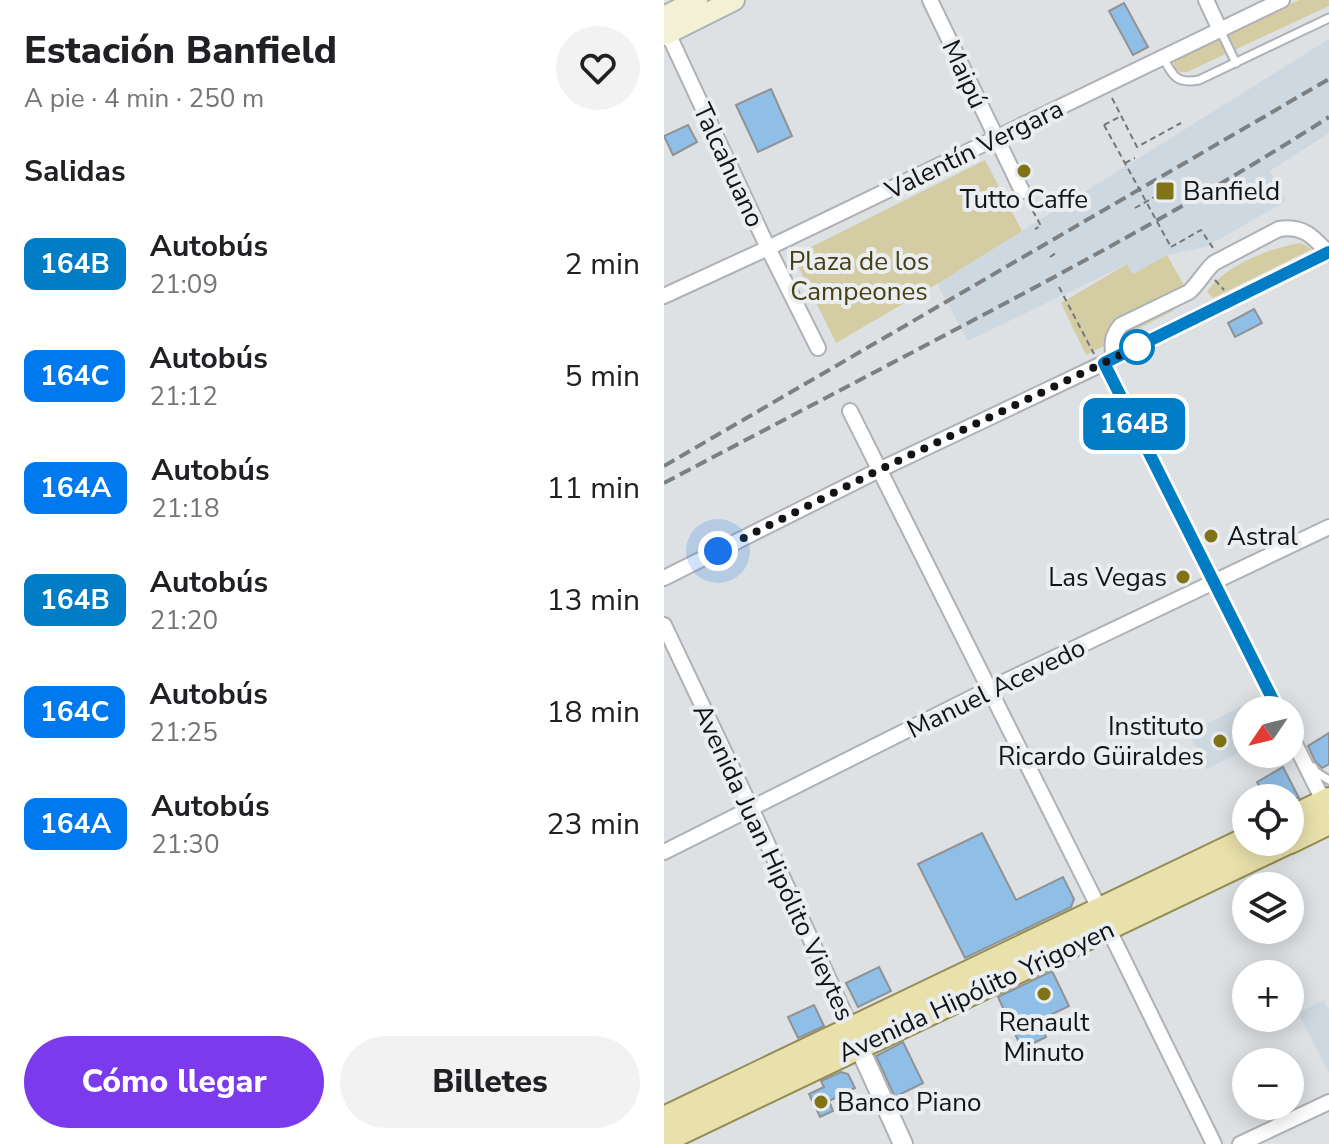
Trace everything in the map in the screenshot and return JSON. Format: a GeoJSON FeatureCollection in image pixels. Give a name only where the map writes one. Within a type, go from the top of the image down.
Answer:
{"type":"FeatureCollection","features":[{"type":"Feature","properties":{"kind":"main road"},"geometry":{"type":"LineString","coordinates":[[665,27],[697,0]]}},
{"type":"Feature","properties":{"kind":"main road"},"geometry":{"type":"LineString","coordinates":[[665,27],[734,0]]}},
{"type":"Feature","properties":{"kind":"main road"},"geometry":{"type":"LineString","coordinates":[[1304,812],[1328,803]]}},
{"type":"Feature","properties":{"kind":"main road","name":"Avenida Hipólito Yrigoyen"},"geometry":{"type":"LineString","coordinates":[[1304,828],[1328,803]]}},
{"type":"Feature","properties":{"kind":"main road","name":"Avenida Hipólito Yrigoyen"},"geometry":{"type":"LineString","coordinates":[[1104,919],[1232,847]]}},
{"type":"Feature","properties":{"kind":"main road","name":"Avenida Hipólito Yrigoyen"},"geometry":{"type":"LineString","coordinates":[[664,1118],[855,1037],[1104,919],[1256,856]]}},
{"type":"Feature","properties":{"kind":"main road","name":"Avenida Hipólito Yrigoyen"},"geometry":{"type":"LineString","coordinates":[[664,1141],[855,1037]]}},
{"type":"Feature","properties":{"kind":"street","name":"Maipú"},"geometry":{"type":"LineString","coordinates":[[930,0],[1022,191]]}},
{"type":"Feature","properties":{"kind":"street"},"geometry":{"type":"LineString","coordinates":[[1206,0],[1220,30]]}},
{"type":"Feature","properties":{"kind":"street","name":"Valentín Vergara"},"geometry":{"type":"LineString","coordinates":[[664,296],[1282,0]]}},
{"type":"Feature","properties":{"kind":"street","name":"Talcahuano"},"geometry":{"type":"LineString","coordinates":[[665,27],[818,348]]}},
{"type":"Feature","properties":{"kind":"street"},"geometry":{"type":"LineString","coordinates":[[664,578],[879,470],[1109,361],[1329,253],[1299,228],[1279,229],[1221,259],[1205,270],[1198,284],[1189,292],[1121,325],[1114,333],[1109,361],[1271,696]]}},
{"type":"Feature","properties":{"kind":"street"},"geometry":{"type":"LineString","coordinates":[[850,411],[1214,1144]]}},
{"type":"Feature","properties":{"kind":"street","name":"Manuel Acevedo"},"geometry":{"type":"LineString","coordinates":[[664,852],[989,689],[1329,527]]}},
{"type":"Feature","properties":{"kind":"street","name":"Avenida Juan Hipólito Vieytes"},"geometry":{"type":"LineString","coordinates":[[664,625],[752,810],[903,1144]]}},
{"type":"Feature","properties":{"kind":"street"},"geometry":{"type":"LineString","coordinates":[[1304,755],[1328,803]]}},
{"type":"Feature","properties":{"kind":"street"},"geometry":{"type":"LineString","coordinates":[[1240,1144],[1329,1102]]}},
{"type":"Feature","properties":{"kind":"lane"},"geometry":{"type":"LineString","coordinates":[[1163,57],[1178,80],[1186,83],[1199,80],[1329,18]]}},
{"type":"Feature","properties":{"kind":"lane"},"geometry":{"type":"LineString","coordinates":[[1220,30],[1236,63]]}},
{"type":"Feature","properties":{"kind":"lane"},"geometry":{"type":"LineString","coordinates":[[1312,767],[1328,803]]}},
{"type":"Feature","properties":{"kind":"path"},"geometry":{"type":"LineString","coordinates":[[1106,86],[1137,147],[1181,123]]}},
{"type":"Feature","properties":{"kind":"path"},"geometry":{"type":"LineString","coordinates":[[1121,116],[1104,125],[1171,247],[1201,230],[1221,259]]}},
{"type":"Feature","properties":{"kind":"path"},"geometry":{"type":"LineString","coordinates":[[1125,163],[1135,158]]}},
{"type":"Feature","properties":{"kind":"path"},"geometry":{"type":"LineString","coordinates":[[1022,191],[1041,226],[1035,229]]}},
{"type":"Feature","properties":{"kind":"path"},"geometry":{"type":"LineString","coordinates":[[1135,208],[1158,195]]}},
{"type":"Feature","properties":{"kind":"path"},"geometry":{"type":"LineString","coordinates":[[1050,257],[1056,253]]}},
{"type":"Feature","properties":{"kind":"path"},"geometry":{"type":"LineString","coordinates":[[1205,270],[1233,299]]}},
{"type":"Feature","properties":{"kind":"path"},"geometry":{"type":"LineString","coordinates":[[1059,287],[1092,351],[1109,361]]}},
{"type":"Feature","properties":{"kind":"path"},"geometry":{"type":"LineString","coordinates":[[1062,293],[1068,290]]}},
{"type":"Feature","properties":{"kind":"shaded area"},"geometry":{"type":"Polygon","coordinates":[[[1329,39],[1329,133],[1270,171],[1286,201],[1206,247],[1167,255],[1133,274],[1127,264],[968,341],[937,284],[1329,39]]]}},
{"type":"Feature","properties":{"kind":"shaded area","name":"Instituto Ricardo Güiraldes"},"geometry":{"type":"Polygon","coordinates":[[[1232,711],[1232,756],[1207,769],[1189,733],[1232,711]]]}},
{"type":"Feature","properties":{"kind":"shaded area"},"geometry":{"type":"Polygon","coordinates":[[[1324,1000],[1329,1010],[1329,1073],[1304,1025],[1304,1010],[1324,1000]]]}},
{"type":"Feature","properties":{"kind":"green space"},"geometry":{"type":"Polygon","coordinates":[[[1299,0],[1329,0],[1329,6],[1187,72],[1175,68],[1176,58],[1299,0]]]}},
{"type":"Feature","properties":{"kind":"green space","name":"Plaza de los Campeones"},"geometry":{"type":"Polygon","coordinates":[[[985,160],[1022,231],[836,343],[793,256],[985,160]]]}},
{"type":"Feature","properties":{"kind":"green space"},"geometry":{"type":"Polygon","coordinates":[[[1301,243],[1312,249],[1213,298],[1207,292],[1225,274],[1249,259],[1301,243]]]}},
{"type":"Feature","properties":{"kind":"green space"},"geometry":{"type":"Polygon","coordinates":[[[1167,255],[1186,289],[1173,311],[1086,355],[1061,303],[1127,264],[1133,274],[1167,255]]]}},
{"type":"Feature","properties":{"kind":"building"},"geometry":{"type":"Polygon","coordinates":[[[1124,3],[1148,47],[1133,55],[1109,11],[1124,3]]]}},
{"type":"Feature","properties":{"kind":"building"},"geometry":{"type":"Polygon","coordinates":[[[771,89],[792,136],[758,152],[736,105],[771,89]]]}},
{"type":"Feature","properties":{"kind":"building"},"geometry":{"type":"Polygon","coordinates":[[[688,125],[697,142],[673,155],[664,136],[688,125]]]}},
{"type":"Feature","properties":{"kind":"building"},"geometry":{"type":"Polygon","coordinates":[[[1254,309],[1262,323],[1235,337],[1228,323],[1254,309]]]}},
{"type":"Feature","properties":{"kind":"building"},"geometry":{"type":"Polygon","coordinates":[[[1329,733],[1329,764],[1322,768],[1308,746],[1329,733]]]}},
{"type":"Feature","properties":{"kind":"building"},"geometry":{"type":"Polygon","coordinates":[[[1284,768],[1292,784],[1258,784],[1284,768]]]}},
{"type":"Feature","properties":{"kind":"building"},"geometry":{"type":"Polygon","coordinates":[[[982,833],[1016,900],[1063,877],[1074,899],[1071,907],[965,958],[918,864],[982,833]]]}},
{"type":"Feature","properties":{"kind":"building"},"geometry":{"type":"Polygon","coordinates":[[[879,967],[891,991],[858,1007],[846,983],[879,967]]]}},
{"type":"Feature","properties":{"kind":"building"},"geometry":{"type":"Polygon","coordinates":[[[1052,971],[1069,1006],[1038,1021],[1046,1037],[1022,1049],[998,997],[1052,971]]]}},
{"type":"Feature","properties":{"kind":"building"},"geometry":{"type":"Polygon","coordinates":[[[814,1005],[824,1026],[798,1038],[788,1017],[814,1005]]]}},
{"type":"Feature","properties":{"kind":"building"},"geometry":{"type":"Polygon","coordinates":[[[903,1042],[923,1083],[895,1097],[876,1056],[903,1042]]]}},
{"type":"Feature","properties":{"kind":"building"},"geometry":{"type":"Polygon","coordinates":[[[841,1072],[848,1074],[855,1088],[829,1101],[833,1111],[820,1117],[809,1094],[824,1087],[821,1081],[841,1072]]]}},
{"type":"Feature","properties":{"kind":"railway"},"geometry":{"type":"LineString","coordinates":[[664,466],[1329,79]]}},
{"type":"Feature","properties":{"kind":"railway"},"geometry":{"type":"LineString","coordinates":[[664,483],[1093,256],[1236,175],[1329,117]]}},
{"type":"Feature","properties":{"kind":"bus line","name":"164B"},"geometry":{"type":"LineString","coordinates":[[1271,696],[1104,363],[1329,252]]}},
{"type":"Feature","properties":{"kind":"place","name":"Tutto Caffe"},"geometry":{"type":"Point","coordinates":[1024,171]}},
{"type":"Feature","properties":{"kind":"place","name":"Banfield"},"geometry":{"type":"Point","coordinates":[1165,191]}},
{"type":"Feature","properties":{"kind":"place","name":"Astral"},"geometry":{"type":"Point","coordinates":[1211,536]}},
{"type":"Feature","properties":{"kind":"place","name":"Las Vegas"},"geometry":{"type":"Point","coordinates":[1183,577]}},
{"type":"Feature","properties":{"kind":"place","name":"Instituto Ricardo Güiraldes"},"geometry":{"type":"Point","coordinates":[1220,741]}},
{"type":"Feature","properties":{"kind":"place","name":"Renault Minuto"},"geometry":{"type":"Point","coordinates":[1044,994]}},
{"type":"Feature","properties":{"kind":"place","name":"Banco Piano"},"geometry":{"type":"Point","coordinates":[821,1102]}},
{"type":"Feature","properties":{"kind":"route"},"geometry":{"type":"LineString","coordinates":[[718,551],[1137,347]]}}]}
